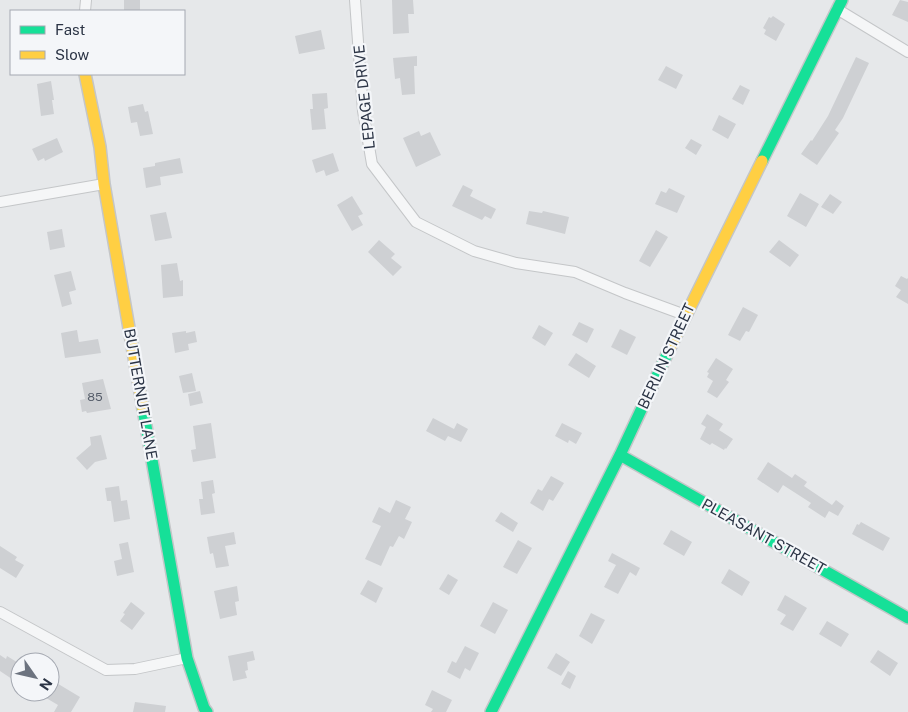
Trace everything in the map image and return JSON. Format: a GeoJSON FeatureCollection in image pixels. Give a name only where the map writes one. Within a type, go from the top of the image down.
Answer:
{"type":"FeatureCollection","features":[{"type":"Feature","properties":{"kind":"street","name":"LEPAGE DRIVE"},"geometry":{"type":"LineString","coordinates":[[355,0],[363,111],[372,164],[416,222],[474,251],[516,263],[575,272],[685,315]]}},
{"type":"Feature","properties":{"kind":"street","name":"BERLIN STREET"},"geometry":{"type":"LineString","coordinates":[[491,712],[620,455],[685,315],[840,5]]}},
{"type":"Feature","properties":{"kind":"street"},"geometry":{"type":"LineString","coordinates":[[840,5],[908,52]]}},
{"type":"Feature","properties":{"kind":"street","name":"BUTTERNUT LANE"},"geometry":{"type":"LineString","coordinates":[[85,75],[100,148],[104,184],[187,658],[207,712]]}},
{"type":"Feature","properties":{"kind":"street"},"geometry":{"type":"LineString","coordinates":[[0,202],[104,184]]}},
{"type":"Feature","properties":{"kind":"street","name":"PLEASANT STREET"},"geometry":{"type":"LineString","coordinates":[[620,455],[908,618]]}},
{"type":"Feature","properties":{"kind":"street"},"geometry":{"type":"LineString","coordinates":[[0,612],[106,670],[135,668],[187,658]]}},
{"type":"Feature","properties":{"kind":"building"},"geometry":{"type":"Polygon","coordinates":[[[124,0],[140,0],[140,10],[124,10],[124,0]]]}},
{"type":"Feature","properties":{"kind":"building"},"geometry":{"type":"Polygon","coordinates":[[[392,0],[413,0],[414,14],[408,14],[409,33],[393,34],[392,0]]]}},
{"type":"Feature","properties":{"kind":"building"},"geometry":{"type":"Polygon","coordinates":[[[900,0],[908,2],[908,22],[892,15],[900,0]]]}},
{"type":"Feature","properties":{"kind":"building"},"geometry":{"type":"Polygon","coordinates":[[[773,16],[785,24],[776,41],[764,34],[766,30],[763,28],[769,17],[773,16]]]}},
{"type":"Feature","properties":{"kind":"building"},"geometry":{"type":"Polygon","coordinates":[[[321,30],[325,49],[299,54],[295,36],[321,30]]]}},
{"type":"Feature","properties":{"kind":"building"},"geometry":{"type":"Polygon","coordinates":[[[417,56],[417,66],[414,66],[415,94],[402,95],[400,78],[395,79],[393,58],[417,56]]]}},
{"type":"Feature","properties":{"kind":"building"},"geometry":{"type":"Polygon","coordinates":[[[856,57],[869,63],[843,118],[835,130],[839,133],[817,165],[801,154],[828,116],[856,57]]]}},
{"type":"Feature","properties":{"kind":"building"},"geometry":{"type":"Polygon","coordinates":[[[666,66],[683,75],[676,89],[658,80],[666,66]]]}},
{"type":"Feature","properties":{"kind":"building"},"geometry":{"type":"Polygon","coordinates":[[[51,81],[54,114],[41,116],[37,84],[51,81]]]}},
{"type":"Feature","properties":{"kind":"building"},"geometry":{"type":"Polygon","coordinates":[[[740,85],[750,90],[743,105],[732,99],[740,85]]]}},
{"type":"Feature","properties":{"kind":"building"},"geometry":{"type":"Polygon","coordinates":[[[327,93],[328,108],[324,109],[326,129],[312,130],[310,109],[313,109],[312,94],[327,93]]]}},
{"type":"Feature","properties":{"kind":"building"},"geometry":{"type":"Polygon","coordinates":[[[143,104],[145,112],[148,111],[153,134],[140,136],[137,122],[131,123],[128,107],[143,104]]]}},
{"type":"Feature","properties":{"kind":"building"},"geometry":{"type":"Polygon","coordinates":[[[719,115],[736,124],[728,139],[712,130],[719,115]]]}},
{"type":"Feature","properties":{"kind":"building"},"geometry":{"type":"Polygon","coordinates":[[[419,131],[421,136],[430,132],[441,155],[416,167],[403,138],[419,131]]]}},
{"type":"Feature","properties":{"kind":"building"},"geometry":{"type":"Polygon","coordinates":[[[57,138],[63,152],[45,161],[44,158],[38,161],[32,149],[57,138]]]}},
{"type":"Feature","properties":{"kind":"building"},"geometry":{"type":"Polygon","coordinates":[[[691,139],[702,145],[696,155],[685,148],[691,139]]]}},
{"type":"Feature","properties":{"kind":"building"},"geometry":{"type":"Polygon","coordinates":[[[333,153],[339,171],[326,176],[324,170],[316,173],[312,160],[333,153]]]}},
{"type":"Feature","properties":{"kind":"building"},"geometry":{"type":"Polygon","coordinates":[[[180,158],[183,173],[160,177],[161,185],[146,188],[143,168],[155,166],[155,163],[180,158]]]}},
{"type":"Feature","properties":{"kind":"building"},"geometry":{"type":"Polygon","coordinates":[[[463,185],[473,190],[470,196],[496,209],[491,219],[485,216],[482,220],[452,206],[463,185]]]}},
{"type":"Feature","properties":{"kind":"building"},"geometry":{"type":"Polygon","coordinates":[[[669,188],[685,196],[677,213],[655,204],[661,191],[666,193],[669,188]]]}},
{"type":"Feature","properties":{"kind":"building"},"geometry":{"type":"Polygon","coordinates":[[[800,193],[819,204],[806,227],[787,216],[800,193]]]}},
{"type":"Feature","properties":{"kind":"building"},"geometry":{"type":"Polygon","coordinates":[[[830,194],[842,202],[833,214],[821,207],[830,194]]]}},
{"type":"Feature","properties":{"kind":"building"},"geometry":{"type":"Polygon","coordinates":[[[352,196],[363,214],[358,216],[363,225],[352,231],[337,205],[352,196]]]}},
{"type":"Feature","properties":{"kind":"building"},"geometry":{"type":"Polygon","coordinates":[[[529,211],[542,213],[543,211],[569,217],[565,234],[526,224],[529,211]]]}},
{"type":"Feature","properties":{"kind":"building"},"geometry":{"type":"Polygon","coordinates":[[[166,212],[172,238],[155,241],[150,215],[166,212]]]}},
{"type":"Feature","properties":{"kind":"building"},"geometry":{"type":"Polygon","coordinates":[[[62,229],[65,247],[50,250],[47,232],[62,229]]]}},
{"type":"Feature","properties":{"kind":"building"},"geometry":{"type":"Polygon","coordinates":[[[656,230],[668,237],[650,267],[639,261],[656,230]]]}},
{"type":"Feature","properties":{"kind":"building"},"geometry":{"type":"Polygon","coordinates":[[[379,240],[395,254],[391,258],[402,267],[393,276],[368,252],[379,240]]]}},
{"type":"Feature","properties":{"kind":"building"},"geometry":{"type":"Polygon","coordinates":[[[779,240],[799,255],[790,267],[769,252],[779,240]]]}},
{"type":"Feature","properties":{"kind":"building"},"geometry":{"type":"Polygon","coordinates":[[[177,263],[180,281],[183,280],[183,296],[163,298],[161,265],[177,263]]]}},
{"type":"Feature","properties":{"kind":"building"},"geometry":{"type":"Polygon","coordinates":[[[71,271],[76,290],[69,292],[72,304],[62,307],[54,275],[71,271]]]}},
{"type":"Feature","properties":{"kind":"building"},"geometry":{"type":"Polygon","coordinates":[[[901,276],[908,278],[908,304],[896,297],[901,290],[895,286],[901,276]]]}},
{"type":"Feature","properties":{"kind":"building"},"geometry":{"type":"Polygon","coordinates":[[[743,307],[758,315],[749,332],[746,331],[740,341],[728,335],[743,307]]]}},
{"type":"Feature","properties":{"kind":"building"},"geometry":{"type":"Polygon","coordinates":[[[579,322],[594,329],[587,343],[572,335],[579,322]]]}},
{"type":"Feature","properties":{"kind":"building"},"geometry":{"type":"Polygon","coordinates":[[[539,325],[553,333],[545,346],[532,338],[539,325]]]}},
{"type":"Feature","properties":{"kind":"building"},"geometry":{"type":"Polygon","coordinates":[[[620,329],[636,337],[627,355],[611,347],[620,329]]]}},
{"type":"Feature","properties":{"kind":"building"},"geometry":{"type":"Polygon","coordinates":[[[77,330],[79,342],[98,339],[101,353],[65,358],[61,333],[77,330]]]}},
{"type":"Feature","properties":{"kind":"building"},"geometry":{"type":"Polygon","coordinates":[[[186,331],[186,333],[195,331],[197,342],[188,344],[189,350],[175,353],[172,333],[186,331]]]}},
{"type":"Feature","properties":{"kind":"building"},"geometry":{"type":"Polygon","coordinates":[[[576,353],[596,366],[589,378],[568,365],[576,353]]]}},
{"type":"Feature","properties":{"kind":"building"},"geometry":{"type":"Polygon","coordinates":[[[716,358],[733,369],[726,380],[729,382],[717,398],[707,392],[713,381],[707,377],[709,373],[707,372],[716,358]]]}},
{"type":"Feature","properties":{"kind":"building"},"geometry":{"type":"Polygon","coordinates":[[[192,373],[196,391],[183,393],[179,376],[192,373]]]}},
{"type":"Feature","properties":{"kind":"building"},"geometry":{"type":"Polygon","coordinates":[[[103,379],[111,409],[87,413],[86,411],[82,412],[80,400],[85,399],[82,383],[103,379]]]}},
{"type":"Feature","properties":{"kind":"building"},"geometry":{"type":"Polygon","coordinates":[[[200,391],[203,403],[190,406],[188,394],[200,391]]]}},
{"type":"Feature","properties":{"kind":"building"},"geometry":{"type":"Polygon","coordinates":[[[707,414],[723,424],[719,430],[733,439],[726,449],[724,450],[712,443],[710,445],[700,439],[706,427],[701,424],[707,414]]]}},
{"type":"Feature","properties":{"kind":"building"},"geometry":{"type":"Polygon","coordinates":[[[433,418],[454,429],[457,423],[468,429],[461,442],[448,436],[445,441],[426,431],[433,418]]]}},
{"type":"Feature","properties":{"kind":"building"},"geometry":{"type":"Polygon","coordinates":[[[211,423],[216,458],[193,462],[191,450],[196,449],[193,426],[211,423]]]}},
{"type":"Feature","properties":{"kind":"building"},"geometry":{"type":"Polygon","coordinates":[[[562,423],[582,433],[576,444],[569,440],[568,443],[555,436],[562,423]]]}},
{"type":"Feature","properties":{"kind":"building"},"geometry":{"type":"Polygon","coordinates":[[[101,435],[107,459],[95,462],[87,470],[76,458],[91,445],[90,437],[101,435]]]}},
{"type":"Feature","properties":{"kind":"building"},"geometry":{"type":"Polygon","coordinates":[[[768,462],[792,478],[795,474],[807,482],[804,486],[832,505],[836,500],[844,506],[838,516],[829,511],[825,518],[808,507],[811,503],[783,485],[778,493],[757,479],[768,462]]]}},
{"type":"Feature","properties":{"kind":"building"},"geometry":{"type":"Polygon","coordinates":[[[551,476],[564,483],[553,501],[549,499],[543,511],[530,503],[538,489],[542,491],[551,476]]]}},
{"type":"Feature","properties":{"kind":"building"},"geometry":{"type":"Polygon","coordinates":[[[213,480],[215,493],[212,494],[215,513],[201,515],[199,499],[203,499],[201,482],[213,480]]]}},
{"type":"Feature","properties":{"kind":"building"},"geometry":{"type":"Polygon","coordinates":[[[119,486],[121,501],[127,500],[130,519],[114,522],[111,501],[107,501],[105,488],[119,486]]]}},
{"type":"Feature","properties":{"kind":"building"},"geometry":{"type":"Polygon","coordinates":[[[396,500],[411,507],[405,519],[412,522],[404,539],[399,536],[393,547],[390,546],[381,566],[365,559],[381,526],[372,522],[379,507],[390,513],[396,500]]]}},
{"type":"Feature","properties":{"kind":"building"},"geometry":{"type":"Polygon","coordinates":[[[501,512],[518,523],[513,532],[495,521],[501,512]]]}},
{"type":"Feature","properties":{"kind":"building"},"geometry":{"type":"Polygon","coordinates":[[[861,522],[890,538],[883,551],[852,534],[857,524],[859,525],[861,522]]]}},
{"type":"Feature","properties":{"kind":"building"},"geometry":{"type":"Polygon","coordinates":[[[671,530],[692,542],[684,556],[663,544],[671,530]]]}},
{"type":"Feature","properties":{"kind":"building"},"geometry":{"type":"Polygon","coordinates":[[[234,532],[236,544],[225,546],[229,566],[216,568],[213,553],[210,554],[207,537],[234,532]]]}},
{"type":"Feature","properties":{"kind":"building"},"geometry":{"type":"Polygon","coordinates":[[[518,540],[532,548],[517,574],[503,567],[518,540]]]}},
{"type":"Feature","properties":{"kind":"building"},"geometry":{"type":"Polygon","coordinates":[[[128,542],[134,572],[117,576],[114,561],[122,559],[119,544],[128,542]]]}},
{"type":"Feature","properties":{"kind":"building"},"geometry":{"type":"Polygon","coordinates":[[[0,546],[17,557],[15,560],[24,565],[16,578],[0,568],[0,546]]]}},
{"type":"Feature","properties":{"kind":"building"},"geometry":{"type":"Polygon","coordinates":[[[612,553],[640,568],[636,576],[630,572],[618,594],[604,587],[616,565],[608,561],[612,553]]]}},
{"type":"Feature","properties":{"kind":"building"},"geometry":{"type":"Polygon","coordinates":[[[729,569],[750,582],[742,596],[721,583],[729,569]]]}},
{"type":"Feature","properties":{"kind":"building"},"geometry":{"type":"Polygon","coordinates":[[[448,574],[458,580],[449,595],[439,589],[448,574]]]}},
{"type":"Feature","properties":{"kind":"building"},"geometry":{"type":"Polygon","coordinates":[[[368,580],[383,588],[376,603],[360,594],[368,580]]]}},
{"type":"Feature","properties":{"kind":"building"},"geometry":{"type":"Polygon","coordinates":[[[237,586],[239,601],[235,602],[237,615],[220,619],[214,591],[237,586]]]}},
{"type":"Feature","properties":{"kind":"building"},"geometry":{"type":"Polygon","coordinates":[[[785,595],[807,608],[793,631],[780,624],[786,615],[777,610],[785,595]]]}},
{"type":"Feature","properties":{"kind":"building"},"geometry":{"type":"Polygon","coordinates":[[[131,602],[145,613],[132,630],[120,621],[131,602]]]}},
{"type":"Feature","properties":{"kind":"building"},"geometry":{"type":"Polygon","coordinates":[[[493,602],[508,610],[495,634],[480,626],[493,602]]]}},
{"type":"Feature","properties":{"kind":"building"},"geometry":{"type":"Polygon","coordinates":[[[591,613],[605,620],[592,644],[579,636],[591,613]]]}},
{"type":"Feature","properties":{"kind":"building"},"geometry":{"type":"Polygon","coordinates":[[[827,621],[849,634],[841,647],[819,634],[827,621]]]}},
{"type":"Feature","properties":{"kind":"building"},"geometry":{"type":"Polygon","coordinates":[[[465,646],[479,653],[470,671],[465,668],[460,679],[447,672],[452,661],[456,663],[465,646]]]}},
{"type":"Feature","properties":{"kind":"building"},"geometry":{"type":"Polygon","coordinates":[[[878,650],[898,663],[890,676],[870,662],[878,650]]]}},
{"type":"Feature","properties":{"kind":"building"},"geometry":{"type":"Polygon","coordinates":[[[253,651],[255,660],[247,662],[248,670],[245,671],[247,678],[233,681],[228,656],[253,651]]]}},
{"type":"Feature","properties":{"kind":"building"},"geometry":{"type":"Polygon","coordinates":[[[556,653],[570,662],[561,676],[547,668],[556,653]]]}},
{"type":"Feature","properties":{"kind":"building"},"geometry":{"type":"Polygon","coordinates":[[[0,655],[6,659],[7,656],[10,658],[10,678],[0,671],[0,655]]]}},
{"type":"Feature","properties":{"kind":"building"},"geometry":{"type":"Polygon","coordinates":[[[568,671],[576,676],[570,689],[561,684],[568,671]]]}},
{"type":"Feature","properties":{"kind":"building"},"geometry":{"type":"Polygon","coordinates":[[[60,685],[80,697],[71,712],[54,712],[58,705],[53,702],[60,702],[60,685]]]}},
{"type":"Feature","properties":{"kind":"building"},"geometry":{"type":"Polygon","coordinates":[[[432,690],[452,700],[446,712],[431,712],[433,709],[425,705],[432,690]]]}},
{"type":"Feature","properties":{"kind":"building"},"geometry":{"type":"Polygon","coordinates":[[[135,702],[166,706],[165,712],[133,712],[135,702]]]}},
{"type":"Feature","properties":{"kind":"traffic: fast"},"geometry":{"type":"LineString","coordinates":[[762,161],[842,0]]}},
{"type":"Feature","properties":{"kind":"traffic: fast"},"geometry":{"type":"LineString","coordinates":[[491,712],[620,455],[669,350]]}},
{"type":"Feature","properties":{"kind":"traffic: fast"},"geometry":{"type":"LineString","coordinates":[[143,409],[187,658],[207,712]]}},
{"type":"Feature","properties":{"kind":"traffic: fast"},"geometry":{"type":"LineString","coordinates":[[620,455],[908,618]]}},
{"type":"Feature","properties":{"kind":"traffic: slow"},"geometry":{"type":"LineString","coordinates":[[85,75],[100,147],[104,184],[143,409]]}},
{"type":"Feature","properties":{"kind":"traffic: slow"},"geometry":{"type":"LineString","coordinates":[[669,350],[762,161]]}}]}
